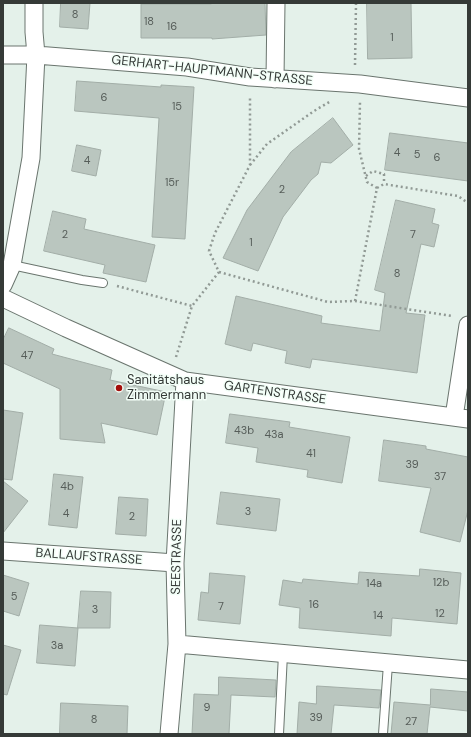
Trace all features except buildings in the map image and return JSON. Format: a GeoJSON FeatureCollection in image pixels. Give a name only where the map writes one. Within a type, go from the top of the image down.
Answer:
{"type":"FeatureCollection","features":[{"type":"Feature","properties":{"kind":"street"},"geometry":{"type":"LineString","coordinates":[[3,285],[12,265],[31,158],[36,55],[34,3]]}},
{"type":"Feature","properties":{"kind":"street"},"geometry":{"type":"LineString","coordinates":[[274,78],[276,3]]}},
{"type":"Feature","properties":{"kind":"street","name":"GERHART-HAUPTMANN-STRASSE"},"geometry":{"type":"LineString","coordinates":[[3,55],[36,55],[187,67],[250,77],[357,84],[468,98]]}},
{"type":"Feature","properties":{"kind":"street","name":"GARTENSTRASSE"},"geometry":{"type":"LineString","coordinates":[[3,298],[178,378],[461,418]]}},
{"type":"Feature","properties":{"kind":"street"},"geometry":{"type":"LineString","coordinates":[[461,418],[462,321]]}},
{"type":"Feature","properties":{"kind":"street","name":"SEESTRASSE"},"geometry":{"type":"LineString","coordinates":[[169,734],[177,644],[175,563],[178,378]]}},
{"type":"Feature","properties":{"kind":"street","name":"BALLAUFSTRASSE"},"geometry":{"type":"LineString","coordinates":[[3,550],[175,563]]}},
{"type":"Feature","properties":{"kind":"street"},"geometry":{"type":"LineString","coordinates":[[177,644],[468,670]]}},
{"type":"Feature","properties":{"kind":"lane"},"geometry":{"type":"LineString","coordinates":[[12,265],[103,283]]}},
{"type":"Feature","properties":{"kind":"lane"},"geometry":{"type":"LineString","coordinates":[[279,734],[283,654]]}},
{"type":"Feature","properties":{"kind":"lane"},"geometry":{"type":"LineString","coordinates":[[383,734],[388,664]]}},
{"type":"Feature","properties":{"kind":"path"},"geometry":{"type":"LineString","coordinates":[[356,3],[359,149],[367,182],[377,188]]}},
{"type":"Feature","properties":{"kind":"path"},"geometry":{"type":"LineString","coordinates":[[250,77],[250,165]]}},
{"type":"Feature","properties":{"kind":"path"},"geometry":{"type":"LineString","coordinates":[[334,99],[267,144],[250,165],[215,233],[209,251],[219,272],[328,302],[355,301],[462,321]]}},
{"type":"Feature","properties":{"kind":"path"},"geometry":{"type":"LineString","coordinates":[[366,176],[374,171],[384,174],[384,184]]}},
{"type":"Feature","properties":{"kind":"path"},"geometry":{"type":"LineString","coordinates":[[355,301],[377,188],[384,184],[458,196],[468,203]]}},
{"type":"Feature","properties":{"kind":"path"},"geometry":{"type":"LineString","coordinates":[[178,378],[192,306],[219,272]]}},
{"type":"Feature","properties":{"kind":"path"},"geometry":{"type":"LineString","coordinates":[[103,283],[192,306]]}},
{"type":"Feature","properties":{"kind":"place","name":"Sanitätshaus Zimmermann"},"geometry":{"type":"Point","coordinates":[119,388]}}]}
